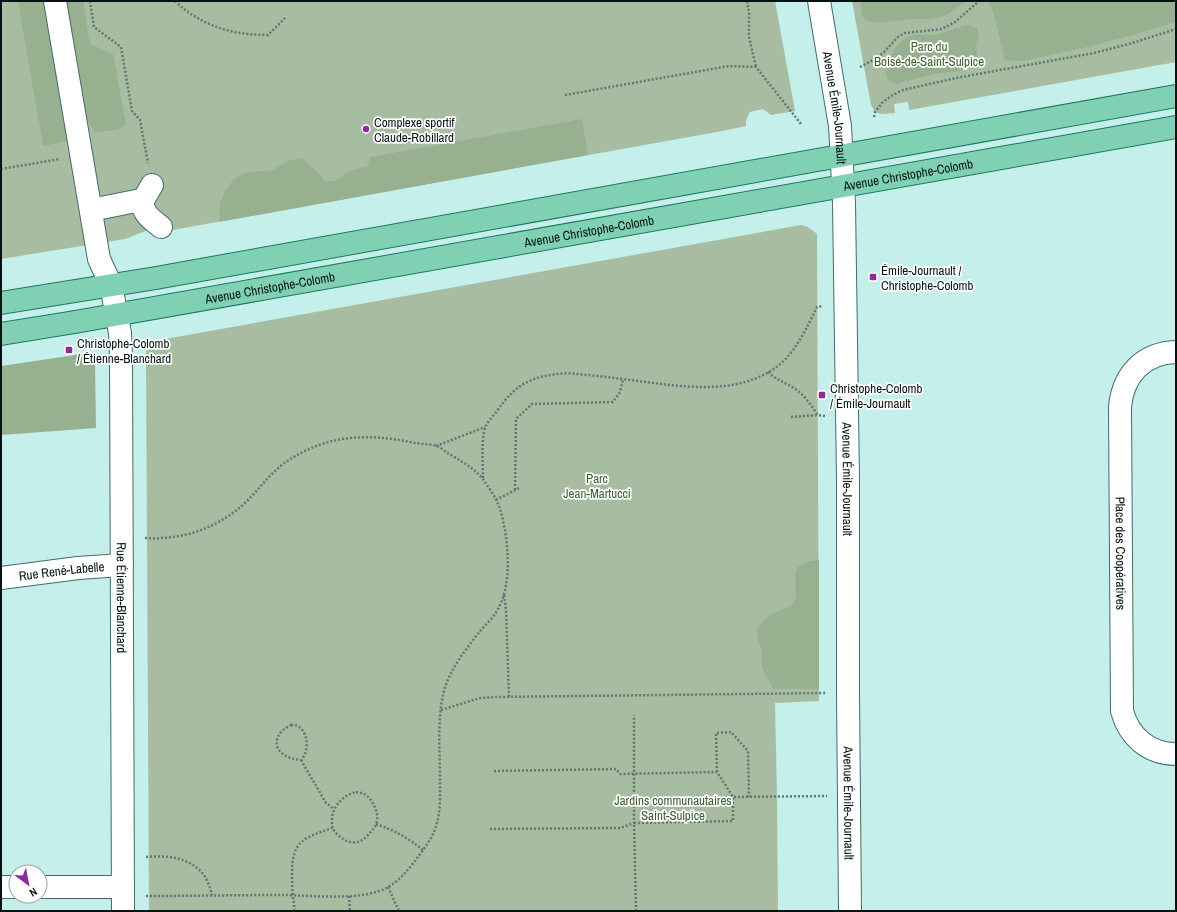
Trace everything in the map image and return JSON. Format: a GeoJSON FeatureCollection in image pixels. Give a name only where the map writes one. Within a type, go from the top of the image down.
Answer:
{"type":"FeatureCollection","features":[{"type":"Feature","properties":{"kind":"main road"},"geometry":{"type":"LineString","coordinates":[[1,303],[111,285],[1176,96]]}},
{"type":"Feature","properties":{"kind":"main road","name":"Avenue Christophe-Colomb"},"geometry":{"type":"LineString","coordinates":[[1,334],[117,315],[1176,127]]}},
{"type":"Feature","properties":{"kind":"street","name":"Rue Étienne-Blanchard"},"geometry":{"type":"LineString","coordinates":[[55,1],[100,259],[111,285],[120,333],[123,911]]}},
{"type":"Feature","properties":{"kind":"street","name":"Avenue Émile-Journault"},"geometry":{"type":"LineString","coordinates":[[820,1],[840,126],[842,155],[848,479],[850,911]]}},
{"type":"Feature","properties":{"kind":"street"},"geometry":{"type":"LineString","coordinates":[[91,210],[147,193]]}},
{"type":"Feature","properties":{"kind":"street"},"geometry":{"type":"LineString","coordinates":[[147,193],[143,210],[161,227]]}},
{"type":"Feature","properties":{"kind":"street","name":"Place des Coopératives"},"geometry":{"type":"LineString","coordinates":[[1176,352],[1168,352],[1151,357],[1137,368],[1126,382],[1120,407],[1122,711],[1124,719],[1132,733],[1143,744],[1157,751],[1176,754]]}},
{"type":"Feature","properties":{"kind":"street","name":"Rue René-Labelle"},"geometry":{"type":"LineString","coordinates":[[1,578],[78,568],[122,565]]}},
{"type":"Feature","properties":{"kind":"street"},"geometry":{"type":"LineString","coordinates":[[48,887],[123,887]]}},
{"type":"Feature","properties":{"kind":"path"},"geometry":{"type":"LineString","coordinates":[[90,1],[94,27],[121,47],[132,110],[140,120],[147,193]]}},
{"type":"Feature","properties":{"kind":"path"},"geometry":{"type":"LineString","coordinates":[[175,1],[195,16],[213,26],[231,32],[253,35],[268,35],[285,18]]}},
{"type":"Feature","properties":{"kind":"path"},"geometry":{"type":"LineString","coordinates":[[747,1],[749,12],[749,37],[756,67],[801,124]]}},
{"type":"Feature","properties":{"kind":"path"},"geometry":{"type":"LineString","coordinates":[[860,68],[877,58],[898,37],[905,33],[942,29],[955,22],[979,1]]}},
{"type":"Feature","properties":{"kind":"path"},"geometry":{"type":"LineString","coordinates":[[874,117],[875,112],[882,103],[891,96],[903,90],[956,78],[1094,53],[1176,29]]}},
{"type":"Feature","properties":{"kind":"path"},"geometry":{"type":"LineString","coordinates":[[565,95],[729,66],[756,67]]}},
{"type":"Feature","properties":{"kind":"path"},"geometry":{"type":"LineString","coordinates":[[1,169],[64,158]]}},
{"type":"Feature","properties":{"kind":"path"},"geometry":{"type":"LineString","coordinates":[[436,446],[485,427],[500,407],[519,386],[540,376],[549,374],[566,373],[679,386],[710,387],[723,386],[755,379],[780,364],[793,350],[806,330],[817,307],[821,306]]}},
{"type":"Feature","properties":{"kind":"path"},"geometry":{"type":"LineString","coordinates":[[768,372],[775,379],[799,391],[818,415]]}},
{"type":"Feature","properties":{"kind":"path"},"geometry":{"type":"LineString","coordinates":[[515,490],[516,419],[532,404],[559,402],[613,402],[620,392],[623,379]]}},
{"type":"Feature","properties":{"kind":"path"},"geometry":{"type":"LineString","coordinates":[[791,417],[822,416]]}},
{"type":"Feature","properties":{"kind":"path"},"geometry":{"type":"LineString","coordinates":[[483,478],[485,427]]}},
{"type":"Feature","properties":{"kind":"path"},"geometry":{"type":"LineString","coordinates":[[144,538],[162,538],[198,532],[215,524],[245,503],[285,462],[319,445],[349,437],[365,436],[398,439],[436,446],[468,466],[483,478],[498,504],[504,522],[508,561],[508,576],[504,594],[495,613],[454,667],[443,693],[441,710],[440,801],[438,821],[432,838],[408,870],[388,887],[377,892],[349,896],[145,896]]}},
{"type":"Feature","properties":{"kind":"path"},"geometry":{"type":"LineString","coordinates":[[496,500],[519,488]]}},
{"type":"Feature","properties":{"kind":"path"},"geometry":{"type":"LineString","coordinates":[[504,594],[506,610],[509,696]]}},
{"type":"Feature","properties":{"kind":"path"},"geometry":{"type":"LineString","coordinates":[[441,710],[480,698],[509,696],[822,693]]}},
{"type":"Feature","properties":{"kind":"path"},"geometry":{"type":"LineString","coordinates":[[634,716],[636,911]]}},
{"type":"Feature","properties":{"kind":"path"},"geometry":{"type":"LineString","coordinates":[[301,760],[307,750],[306,737],[303,730],[299,726],[291,725],[281,732],[277,738],[278,748],[281,754],[301,760],[326,803],[334,810]]}},
{"type":"Feature","properties":{"kind":"path"},"geometry":{"type":"LineString","coordinates":[[490,829],[620,828],[634,823],[733,821],[733,797],[717,772],[716,733],[731,732],[748,751],[749,797]]}},
{"type":"Feature","properties":{"kind":"path"},"geometry":{"type":"LineString","coordinates":[[494,771],[616,769],[620,774],[717,772]]}},
{"type":"Feature","properties":{"kind":"path"},"geometry":{"type":"LineString","coordinates":[[356,792],[368,796],[373,803],[376,809],[376,824],[365,839],[352,843],[338,835],[332,828],[332,818],[334,810],[342,800],[351,793],[356,792]]}},
{"type":"Feature","properties":{"kind":"path"},"geometry":{"type":"LineString","coordinates":[[733,797],[823,796]]}},
{"type":"Feature","properties":{"kind":"path"},"geometry":{"type":"LineString","coordinates":[[376,824],[409,839],[423,850]]}},
{"type":"Feature","properties":{"kind":"path"},"geometry":{"type":"LineString","coordinates":[[294,911],[292,862],[298,845],[313,835],[332,828]]}},
{"type":"Feature","properties":{"kind":"path"},"geometry":{"type":"LineString","coordinates":[[146,857],[169,857],[183,860],[196,867],[204,875],[209,884],[212,895]]}},
{"type":"Feature","properties":{"kind":"path"},"geometry":{"type":"LineString","coordinates":[[388,887],[399,911]]}},
{"type":"Feature","properties":{"kind":"path"},"geometry":{"type":"LineString","coordinates":[[349,896],[350,911]]}},
{"type":"Feature","properties":{"kind":"green space","name":"Complexe sportif Claude-Robillard"},"geometry":{"type":"Polygon","coordinates":[[[1,1],[775,1],[795,111],[771,115],[763,109],[750,112],[746,120],[746,126],[717,132],[167,231],[148,230],[125,239],[1,259],[1,1]]]}},
{"type":"Feature","properties":{"kind":"green space"},"geometry":{"type":"Polygon","coordinates":[[[43,1],[69,141],[43,146],[18,2],[43,1]]]}},
{"type":"Feature","properties":{"kind":"green space"},"geometry":{"type":"Polygon","coordinates":[[[64,1],[83,1],[90,44],[113,54],[126,125],[119,129],[95,133],[84,114],[64,1]]]}},
{"type":"Feature","properties":{"kind":"green space","name":"Parc du Boisé-de-Saint-Sulpice"},"geometry":{"type":"Polygon","coordinates":[[[852,1],[1176,1],[1176,62],[909,110],[908,102],[894,104],[895,113],[881,114],[875,112],[871,105],[852,1]]]}},
{"type":"Feature","properties":{"kind":"green space"},"geometry":{"type":"Polygon","coordinates":[[[861,1],[966,1],[947,15],[929,19],[912,19],[881,23],[869,22],[862,16],[861,1]]]}},
{"type":"Feature","properties":{"kind":"green space"},"geometry":{"type":"Polygon","coordinates":[[[988,1],[1176,1],[1176,22],[1087,47],[1022,61],[1005,60],[993,11],[988,1]]]}},
{"type":"Feature","properties":{"kind":"green space"},"geometry":{"type":"Polygon","coordinates":[[[968,25],[977,28],[979,37],[976,44],[977,53],[975,58],[970,63],[959,71],[934,74],[896,84],[888,80],[886,72],[891,54],[903,40],[913,35],[935,35],[968,25]]]}},
{"type":"Feature","properties":{"kind":"green space"},"geometry":{"type":"Polygon","coordinates":[[[582,119],[588,155],[219,222],[220,203],[225,191],[234,179],[243,173],[273,170],[288,161],[302,158],[317,171],[324,181],[333,181],[352,170],[368,166],[370,157],[582,119]]]}},
{"type":"Feature","properties":{"kind":"green space","name":"Parc Jean-Martucci"},"geometry":{"type":"Polygon","coordinates":[[[801,225],[808,227],[817,234],[819,701],[775,703],[778,911],[149,911],[146,351],[149,344],[154,341],[801,225]]]}},
{"type":"Feature","properties":{"kind":"green space"},"geometry":{"type":"Polygon","coordinates":[[[82,354],[90,356],[95,363],[96,428],[1,435],[1,366],[82,354]]]}},
{"type":"Feature","properties":{"kind":"green space"},"geometry":{"type":"Polygon","coordinates":[[[819,560],[819,689],[773,689],[762,668],[762,651],[757,630],[763,621],[771,614],[791,606],[796,597],[795,573],[798,567],[807,562],[819,560]]]}},
{"type":"Feature","properties":{"kind":"place","name":"Complexe sportif Claude-Robillard"},"geometry":{"type":"Point","coordinates":[366,129]}},
{"type":"Feature","properties":{"kind":"place","name":"Émile-Journault / Christophe-Colomb"},"geometry":{"type":"Point","coordinates":[873,277]}},
{"type":"Feature","properties":{"kind":"place","name":"Christophe-Colomb / Étienne-Blanchard"},"geometry":{"type":"Point","coordinates":[69,350]}},
{"type":"Feature","properties":{"kind":"place","name":"Christophe-Colomb / Émile-Journault"},"geometry":{"type":"Point","coordinates":[822,395]}},
{"type":"Feature","properties":{"kind":"park label","name":"Jardins communautaires Saint-Sulpice"},"geometry":{"type":"Point","coordinates":[673,808]}}]}
